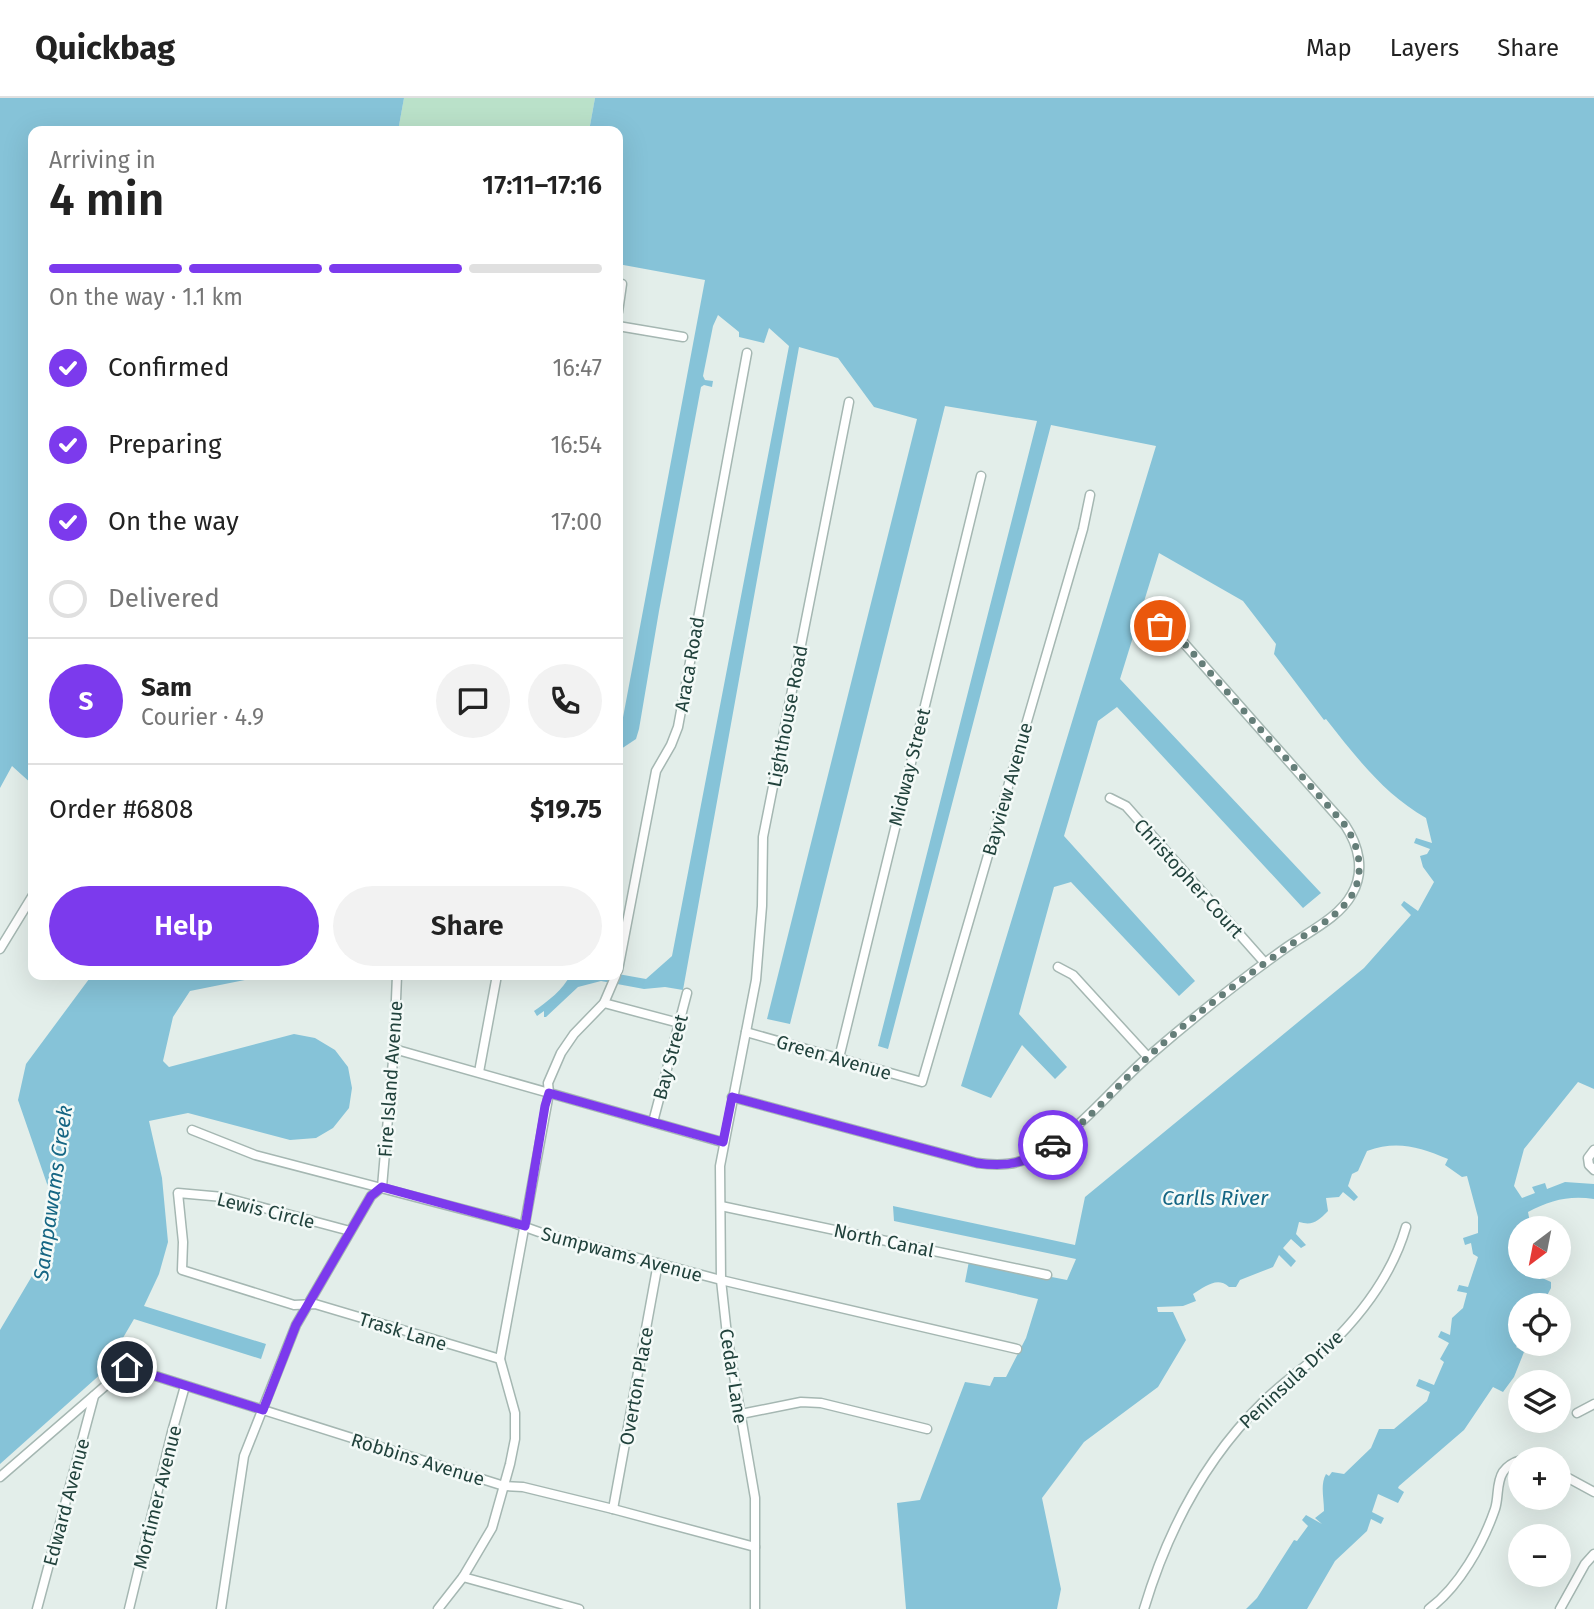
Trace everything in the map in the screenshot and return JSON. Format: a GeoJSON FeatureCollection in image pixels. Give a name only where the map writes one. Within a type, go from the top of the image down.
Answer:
{"type":"FeatureCollection","features":[{"type":"Feature","properties":{"kind":"street"},"geometry":{"type":"LineString","coordinates":[[623,327],[682,337]]}},
{"type":"Feature","properties":{"kind":"street","name":"Araca Road"},"geometry":{"type":"LineString","coordinates":[[623,942],[656,771],[678,727],[747,353]]}},
{"type":"Feature","properties":{"kind":"street","name":"Lighthouse Road"},"geometry":{"type":"LineString","coordinates":[[746,1032],[760,940],[763,837],[849,402]]}},
{"type":"Feature","properties":{"kind":"street","name":"Midway Street"},"geometry":{"type":"LineString","coordinates":[[839,1058],[981,476]]}},
{"type":"Feature","properties":{"kind":"street","name":"Bayview Avenue"},"geometry":{"type":"LineString","coordinates":[[922,1082],[1083,529],[1090,495]]}},
{"type":"Feature","properties":{"kind":"street"},"geometry":{"type":"LineString","coordinates":[[732,1097],[965,1160],[1000,1166],[1017,1163],[1059,1141],[1148,1057],[1265,963],[1343,907],[1359,878],[1356,841],[1345,825],[1175,633],[1160,626]]}},
{"type":"Feature","properties":{"kind":"street","name":"Christopher Court"},"geometry":{"type":"LineString","coordinates":[[1110,798],[1126,806],[1265,963]]}},
{"type":"Feature","properties":{"kind":"street"},"geometry":{"type":"LineString","coordinates":[[0,949],[28,910]]}},
{"type":"Feature","properties":{"kind":"street"},"geometry":{"type":"LineString","coordinates":[[1058,967],[1073,975],[1148,1057]]}},
{"type":"Feature","properties":{"kind":"street","name":"Fire Island Avenue"},"geometry":{"type":"LineString","coordinates":[[382,1187],[394,1049],[397,980]]}},
{"type":"Feature","properties":{"kind":"street"},"geometry":{"type":"LineString","coordinates":[[479,1072],[496,980]]}},
{"type":"Feature","properties":{"kind":"street","name":"Araca Road"},"geometry":{"type":"LineString","coordinates":[[500,1359],[549,1093],[548,1083],[561,1053],[574,1034],[604,1003],[615,980]]}},
{"type":"Feature","properties":{"kind":"street","name":"Bay Street"},"geometry":{"type":"LineString","coordinates":[[653,1122],[687,993]]}},
{"type":"Feature","properties":{"kind":"street"},"geometry":{"type":"LineString","coordinates":[[604,1003],[679,1023]]}},
{"type":"Feature","properties":{"kind":"street","name":"Green Avenue"},"geometry":{"type":"LineString","coordinates":[[746,1032],[922,1082]]}},
{"type":"Feature","properties":{"kind":"street","name":"Cedar Lane"},"geometry":{"type":"LineString","coordinates":[[746,1032],[720,1166],[721,1280],[727,1335],[755,1498],[755,1609]]}},
{"type":"Feature","properties":{"kind":"street"},"geometry":{"type":"LineString","coordinates":[[394,1049],[723,1142]]}},
{"type":"Feature","properties":{"kind":"street","name":"Sumpwams Avenue"},"geometry":{"type":"LineString","coordinates":[[192,1130],[255,1154],[658,1264],[1017,1349]]}},
{"type":"Feature","properties":{"kind":"street"},"geometry":{"type":"LineString","coordinates":[[1594,1150],[1588,1158],[1589,1165],[1594,1170]]}},
{"type":"Feature","properties":{"kind":"street"},"geometry":{"type":"LineString","coordinates":[[221,1609],[244,1456],[306,1305],[371,1196],[382,1187]]}},
{"type":"Feature","properties":{"kind":"street","name":"Lewis Circle"},"geometry":{"type":"LineString","coordinates":[[306,1305],[294,1305],[182,1270],[183,1242],[178,1193],[222,1197],[350,1231]]}},
{"type":"Feature","properties":{"kind":"street","name":"North Canal"},"geometry":{"type":"LineString","coordinates":[[721,1206],[1047,1275]]}},
{"type":"Feature","properties":{"kind":"street","name":"Peninsula Drive"},"geometry":{"type":"LineString","coordinates":[[1144,1609],[1172,1530],[1197,1485],[1231,1437],[1263,1402],[1346,1328],[1399,1252],[1406,1227]]}},
{"type":"Feature","properties":{"kind":"street","name":"Overton Place"},"geometry":{"type":"LineString","coordinates":[[613,1508],[658,1264]]}},
{"type":"Feature","properties":{"kind":"street","name":"Trask Lane"},"geometry":{"type":"LineString","coordinates":[[306,1305],[315,1304],[500,1359]]}},
{"type":"Feature","properties":{"kind":"street"},"geometry":{"type":"LineString","coordinates":[[438,1609],[463,1577],[492,1528],[504,1486],[515,1439],[515,1413],[500,1359]]}},
{"type":"Feature","properties":{"kind":"street","name":"Robbins Avenue"},"geometry":{"type":"LineString","coordinates":[[94,1395],[127,1367],[504,1486],[523,1487],[613,1508],[755,1547]]}},
{"type":"Feature","properties":{"kind":"street","name":"Mortimer Avenue"},"geometry":{"type":"LineString","coordinates":[[129,1609],[172,1432],[186,1386]]}},
{"type":"Feature","properties":{"kind":"street"},"geometry":{"type":"LineString","coordinates":[[0,1477],[94,1395]]}},
{"type":"Feature","properties":{"kind":"street","name":"Edward Avenue"},"geometry":{"type":"LineString","coordinates":[[37,1609],[94,1395]]}},
{"type":"Feature","properties":{"kind":"street"},"geometry":{"type":"LineString","coordinates":[[741,1414],[801,1402],[821,1403],[927,1429]]}},
{"type":"Feature","properties":{"kind":"street"},"geometry":{"type":"LineString","coordinates":[[1577,1413],[1594,1404]]}},
{"type":"Feature","properties":{"kind":"street"},"geometry":{"type":"LineString","coordinates":[[1429,1609],[1448,1591],[1462,1572],[1495,1508],[1499,1481],[1508,1467]]}},
{"type":"Feature","properties":{"kind":"street"},"geometry":{"type":"LineString","coordinates":[[1571,1480],[1594,1492]]}},
{"type":"Feature","properties":{"kind":"street"},"geometry":{"type":"LineString","coordinates":[[1560,1609],[1585,1564],[1594,1554]]}},
{"type":"Feature","properties":{"kind":"street"},"geometry":{"type":"LineString","coordinates":[[463,1577],[579,1609]]}},
{"type":"Feature","properties":{"kind":"green space"},"geometry":{"type":"Polygon","coordinates":[[[404,98],[595,98],[590,126],[399,126],[404,98]]]}},
{"type":"Feature","properties":{"kind":"water"},"geometry":{"type":"Polygon","coordinates":[[[0,98],[404,98],[399,126],[28,126],[28,780],[12,766],[0,788],[0,98]]]}},
{"type":"Feature","properties":{"kind":"water","name":"Carlls River"},"geometry":{"type":"Polygon","coordinates":[[[595,98],[1594,98],[1594,1089],[1578,1082],[1524,1149],[1514,1186],[1522,1198],[1535,1193],[1532,1187],[1545,1183],[1547,1189],[1565,1182],[1594,1184],[1594,1199],[1560,1200],[1528,1212],[1529,1216],[1508,1216],[1508,1279],[1544,1279],[1551,1282],[1548,1293],[1508,1293],[1508,1356],[1522,1356],[1517,1370],[1508,1370],[1508,1385],[1503,1392],[1493,1387],[1464,1430],[1399,1486],[1404,1492],[1398,1503],[1378,1494],[1372,1512],[1384,1518],[1381,1524],[1371,1519],[1367,1531],[1335,1561],[1307,1609],[1246,1609],[1257,1598],[1294,1540],[1297,1541],[1308,1526],[1302,1520],[1306,1515],[1322,1524],[1315,1518],[1324,1511],[1323,1487],[1326,1474],[1344,1474],[1371,1448],[1379,1429],[1394,1429],[1427,1401],[1430,1392],[1416,1386],[1419,1379],[1434,1385],[1444,1362],[1440,1359],[1449,1343],[1438,1337],[1441,1331],[1450,1335],[1452,1318],[1463,1308],[1467,1293],[1457,1291],[1459,1285],[1468,1287],[1478,1257],[1473,1254],[1471,1243],[1465,1245],[1463,1238],[1478,1233],[1478,1217],[1467,1176],[1462,1177],[1445,1165],[1448,1159],[1418,1148],[1388,1146],[1367,1151],[1358,1171],[1352,1174],[1348,1186],[1358,1197],[1354,1201],[1343,1192],[1339,1197],[1326,1198],[1328,1211],[1321,1218],[1312,1223],[1299,1222],[1296,1234],[1306,1245],[1301,1248],[1291,1239],[1283,1248],[1296,1261],[1291,1267],[1279,1255],[1273,1267],[1240,1280],[1236,1287],[1216,1283],[1193,1294],[1196,1301],[1183,1306],[1157,1307],[1158,1312],[1173,1312],[1186,1340],[1158,1387],[1084,1442],[1042,1498],[1061,1589],[1057,1609],[906,1609],[897,1503],[920,1500],[965,1382],[990,1386],[994,1377],[1006,1377],[1026,1338],[1038,1299],[965,1282],[969,1261],[1067,1280],[1076,1259],[894,1221],[893,1206],[1075,1245],[1085,1197],[1364,968],[1411,915],[1401,905],[1404,901],[1418,911],[1434,882],[1423,867],[1420,856],[1427,854],[1430,849],[1414,843],[1416,838],[1432,843],[1426,818],[1384,786],[1326,719],[1324,720],[1274,654],[1276,644],[1243,601],[1159,553],[1120,679],[1321,893],[1303,908],[1117,707],[1098,721],[1064,836],[1195,981],[1179,996],[1071,882],[1054,887],[1019,1014],[1067,1067],[1055,1079],[1022,1045],[991,1098],[961,1086],[1156,446],[1051,425],[888,1049],[878,1046],[1037,421],[945,406],[790,1024],[767,1019],[917,419],[874,407],[838,358],[799,347],[683,990],[665,987],[644,989],[601,981],[578,987],[546,1017],[544,1011],[537,1016],[534,1011],[550,999],[567,980],[623,980],[623,975],[646,979],[672,956],[789,346],[769,328],[764,343],[739,337],[739,332],[718,315],[713,326],[703,376],[705,380],[713,381],[712,387],[701,387],[639,729],[636,739],[623,748],[623,717],[705,280],[623,265],[623,126],[590,126],[595,98]]]}},
{"type":"Feature","properties":{"kind":"water","name":"Sampawams Creek"},"geometry":{"type":"Polygon","coordinates":[[[88,980],[245,980],[190,991],[173,1017],[163,1061],[169,1067],[294,1034],[315,1038],[335,1050],[348,1067],[352,1088],[349,1108],[333,1128],[316,1138],[290,1140],[188,1113],[149,1121],[162,1178],[168,1242],[159,1274],[144,1306],[266,1344],[261,1359],[134,1319],[103,1372],[0,1464],[0,1330],[51,1244],[55,1207],[18,1100],[26,1064],[88,980]]]}},
{"type":"Feature","properties":{"kind":"way so far"},"geometry":{"type":"LineString","coordinates":[[1053,1145],[1083,1121],[1148,1057],[1193,1019],[1343,907],[1359,878],[1356,841],[1345,825],[1175,633],[1160,626]]}},
{"type":"Feature","properties":{"kind":"route"},"geometry":{"type":"LineString","coordinates":[[127,1367],[263,1410],[306,1305],[371,1196],[382,1187],[525,1226],[549,1093],[723,1142],[732,1097],[977,1163],[1000,1166],[1017,1163],[1053,1145]]}}]}
